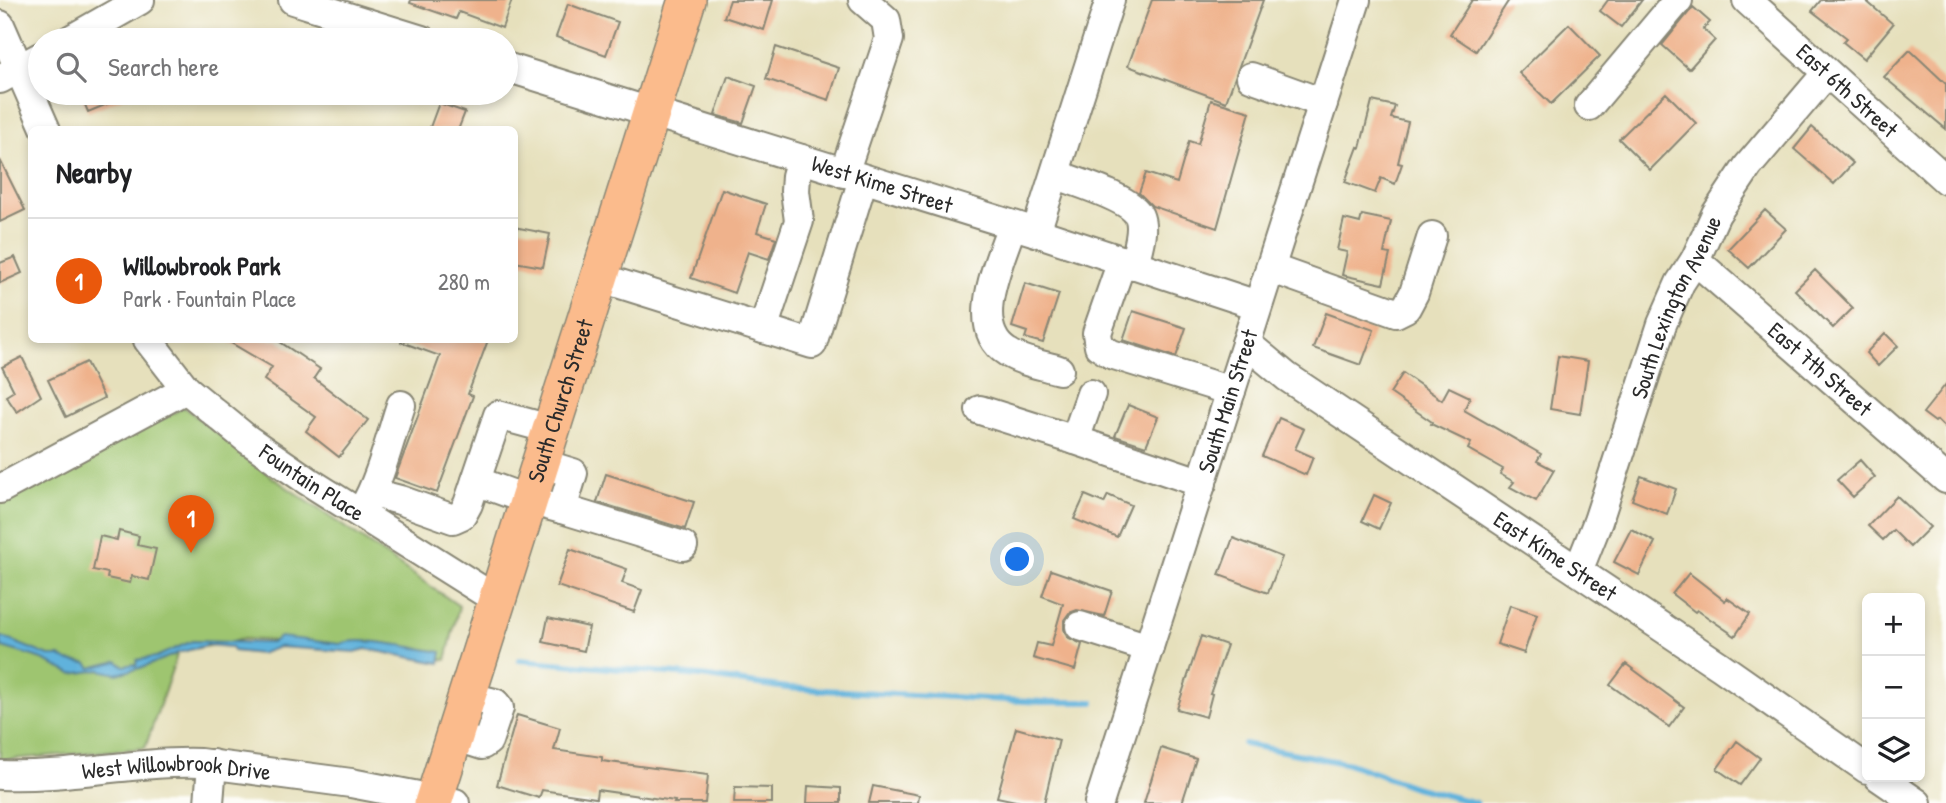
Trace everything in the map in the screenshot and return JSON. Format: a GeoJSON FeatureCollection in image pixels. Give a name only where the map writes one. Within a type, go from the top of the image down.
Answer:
{"type":"FeatureCollection","features":[{"type":"Feature","properties":{"kind":"main road","name":"South Church Street"},"geometry":{"type":"LineString","coordinates":[[441,802],[454,736],[497,600],[545,505],[545,446],[687,0]]}},
{"type":"Feature","properties":{"kind":"street"},"geometry":{"type":"LineString","coordinates":[[91,28],[140,0]]}},
{"type":"Feature","properties":{"kind":"street"},"geometry":{"type":"LineString","coordinates":[[293,0],[383,28]]}},
{"type":"Feature","properties":{"kind":"street"},"geometry":{"type":"LineString","coordinates":[[598,277],[811,344],[889,39],[886,20],[863,0]]}},
{"type":"Feature","properties":{"kind":"street"},"geometry":{"type":"LineString","coordinates":[[1059,370],[1005,351],[990,329],[989,296],[1055,174],[1111,0]]}},
{"type":"Feature","properties":{"kind":"street","name":"South Main Street"},"geometry":{"type":"LineString","coordinates":[[1099,803],[1356,0]]}},
{"type":"Feature","properties":{"kind":"street"},"geometry":{"type":"LineString","coordinates":[[1590,106],[1678,0]]}},
{"type":"Feature","properties":{"kind":"street","name":"East 6th Street"},"geometry":{"type":"LineString","coordinates":[[1747,0],[1826,74],[1943,172]]}},
{"type":"Feature","properties":{"kind":"street"},"geometry":{"type":"LineString","coordinates":[[0,25],[28,87]]}},
{"type":"Feature","properties":{"kind":"street","name":"West Kime Street"},"geometry":{"type":"LineString","coordinates":[[518,71],[1024,228],[1257,305]]}},
{"type":"Feature","properties":{"kind":"street","name":"South Lexington Avenue"},"geometry":{"type":"LineString","coordinates":[[1578,571],[1598,521],[1662,324],[1680,283],[1695,260],[1716,214],[1748,166],[1826,74]]}},
{"type":"Feature","properties":{"kind":"street"},"geometry":{"type":"LineString","coordinates":[[1251,77],[1323,103]]}},
{"type":"Feature","properties":{"kind":"street"},"geometry":{"type":"LineString","coordinates":[[36,105],[44,126]]}},
{"type":"Feature","properties":{"kind":"street"},"geometry":{"type":"LineString","coordinates":[[762,329],[799,221],[795,191],[801,159]]}},
{"type":"Feature","properties":{"kind":"street"},"geometry":{"type":"LineString","coordinates":[[1055,174],[1127,203],[1138,215],[1141,229],[1097,333],[1099,346],[1111,354],[1231,391]]}},
{"type":"Feature","properties":{"kind":"street"},"geometry":{"type":"LineString","coordinates":[[1269,268],[1396,313],[1406,308],[1414,293],[1432,236]]}},
{"type":"Feature","properties":{"kind":"street","name":"East 7th Street"},"geometry":{"type":"LineString","coordinates":[[1695,260],[1946,479]]}},
{"type":"Feature","properties":{"kind":"street","name":"East Kime Street"},"geometry":{"type":"LineString","coordinates":[[1245,342],[1298,385],[1720,666],[1862,765]]}},
{"type":"Feature","properties":{"kind":"street","name":"Fountain Place"},"geometry":{"type":"LineString","coordinates":[[150,343],[186,389],[247,439],[366,503],[497,600]]}},
{"type":"Feature","properties":{"kind":"street"},"geometry":{"type":"LineString","coordinates":[[0,489],[186,389]]}},
{"type":"Feature","properties":{"kind":"street"},"geometry":{"type":"LineString","coordinates":[[1075,440],[1091,394]]}},
{"type":"Feature","properties":{"kind":"street"},"geometry":{"type":"LineString","coordinates":[[401,405],[366,503],[400,500],[453,519],[462,514],[498,415],[545,446]]}},
{"type":"Feature","properties":{"kind":"street"},"geometry":{"type":"LineString","coordinates":[[980,410],[1202,483]]}},
{"type":"Feature","properties":{"kind":"street"},"geometry":{"type":"LineString","coordinates":[[476,481],[545,505],[683,545]]}},
{"type":"Feature","properties":{"kind":"street"},"geometry":{"type":"LineString","coordinates":[[1080,626],[1149,648]]}},
{"type":"Feature","properties":{"kind":"street","name":"West Willowbrook Drive"},"geometry":{"type":"LineString","coordinates":[[2,781],[33,775],[175,762],[212,764],[351,783],[441,802]]}},
{"type":"Feature","properties":{"kind":"street"},"geometry":{"type":"LineString","coordinates":[[209,803],[212,764]]}},
{"type":"Feature","properties":{"kind":"street"},"geometry":{"type":"LineString","coordinates":[[1886,782],[1917,803]]}},
{"type":"Feature","properties":{"kind":"green space"},"geometry":{"type":"Polygon","coordinates":[[[184,407],[272,477],[459,606],[446,660],[351,646],[244,639],[178,652],[145,748],[0,760],[0,501],[35,488],[184,407]]]}},
{"type":"Feature","properties":{"kind":"water"},"geometry":{"type":"Polygon","coordinates":[[[0,636],[49,656],[87,663],[91,668],[117,661],[124,666],[136,666],[137,660],[156,657],[192,641],[271,643],[280,637],[340,644],[375,642],[442,652],[440,663],[366,649],[355,652],[279,647],[260,654],[208,645],[117,674],[100,670],[72,674],[36,657],[2,647],[0,636]]]}},
{"type":"Feature","properties":{"kind":"building"},"geometry":{"type":"Polygon","coordinates":[[[411,0],[512,0],[502,28],[459,12],[456,19],[410,3],[411,0]]]}},
{"type":"Feature","properties":{"kind":"building"},"geometry":{"type":"Polygon","coordinates":[[[730,0],[773,0],[764,30],[724,17],[730,0]]]}},
{"type":"Feature","properties":{"kind":"building"},"geometry":{"type":"Polygon","coordinates":[[[1152,0],[1263,0],[1226,102],[1128,66],[1152,0]]]}},
{"type":"Feature","properties":{"kind":"building"},"geometry":{"type":"Polygon","coordinates":[[[1472,0],[1509,0],[1476,51],[1450,34],[1472,0]]]}},
{"type":"Feature","properties":{"kind":"building"},"geometry":{"type":"Polygon","coordinates":[[[1608,0],[1642,0],[1621,27],[1600,11],[1608,0]]]}},
{"type":"Feature","properties":{"kind":"building"},"geometry":{"type":"Polygon","coordinates":[[[1821,0],[1865,0],[1893,24],[1864,59],[1843,42],[1847,38],[1812,11],[1821,0]]]}},
{"type":"Feature","properties":{"kind":"building"},"geometry":{"type":"Polygon","coordinates":[[[568,4],[618,22],[606,55],[556,37],[568,4]]]}},
{"type":"Feature","properties":{"kind":"building"},"geometry":{"type":"Polygon","coordinates":[[[1693,7],[1710,22],[1703,29],[1715,40],[1689,69],[1662,45],[1693,7]]]}},
{"type":"Feature","properties":{"kind":"building"},"geometry":{"type":"Polygon","coordinates":[[[1569,24],[1600,56],[1551,104],[1519,73],[1569,24]]]}},
{"type":"Feature","properties":{"kind":"building"},"geometry":{"type":"Polygon","coordinates":[[[776,47],[839,68],[829,100],[766,79],[776,47]]]}},
{"type":"Feature","properties":{"kind":"building"},"geometry":{"type":"Polygon","coordinates":[[[1910,50],[1946,84],[1946,129],[1884,77],[1910,50]]]}},
{"type":"Feature","properties":{"kind":"building"},"geometry":{"type":"Polygon","coordinates":[[[728,76],[756,86],[743,123],[715,115],[728,76]]]}},
{"type":"Feature","properties":{"kind":"building"},"geometry":{"type":"Polygon","coordinates":[[[1666,93],[1696,123],[1650,170],[1619,139],[1666,93]]]}},
{"type":"Feature","properties":{"kind":"building"},"geometry":{"type":"Polygon","coordinates":[[[1211,100],[1250,112],[1217,228],[1152,206],[1139,193],[1146,173],[1177,183],[1189,141],[1198,144],[1211,100]]]}},
{"type":"Feature","properties":{"kind":"building"},"geometry":{"type":"Polygon","coordinates":[[[1372,101],[1395,106],[1391,118],[1408,122],[1398,163],[1402,164],[1395,184],[1381,178],[1375,193],[1345,182],[1358,147],[1360,148],[1372,101]]]}},
{"type":"Feature","properties":{"kind":"building"},"geometry":{"type":"Polygon","coordinates":[[[85,105],[105,105],[88,112],[85,105]]]}},
{"type":"Feature","properties":{"kind":"building"},"geometry":{"type":"Polygon","coordinates":[[[438,105],[465,112],[460,126],[430,126],[438,105]]]}},
{"type":"Feature","properties":{"kind":"building"},"geometry":{"type":"Polygon","coordinates":[[[1812,127],[1853,163],[1834,184],[1794,149],[1812,127]]]}},
{"type":"Feature","properties":{"kind":"building"},"geometry":{"type":"Polygon","coordinates":[[[0,160],[25,210],[0,222],[0,160]]]}},
{"type":"Feature","properties":{"kind":"building"},"geometry":{"type":"Polygon","coordinates":[[[722,189],[766,204],[757,232],[776,238],[769,259],[748,252],[734,293],[691,278],[722,189]]]}},
{"type":"Feature","properties":{"kind":"building"},"geometry":{"type":"Polygon","coordinates":[[[1765,210],[1786,229],[1749,268],[1728,249],[1765,210]]]}},
{"type":"Feature","properties":{"kind":"building"},"geometry":{"type":"Polygon","coordinates":[[[1362,215],[1391,221],[1384,253],[1390,254],[1383,284],[1342,275],[1347,252],[1337,250],[1344,219],[1360,223],[1362,215]]]}},
{"type":"Feature","properties":{"kind":"building"},"geometry":{"type":"Polygon","coordinates":[[[518,228],[550,234],[543,267],[518,263],[518,228]]]}},
{"type":"Feature","properties":{"kind":"building"},"geometry":{"type":"Polygon","coordinates":[[[15,257],[22,273],[0,283],[0,263],[15,257]]]}},
{"type":"Feature","properties":{"kind":"building"},"geometry":{"type":"Polygon","coordinates":[[[1815,270],[1853,308],[1833,328],[1795,290],[1815,270]]]}},
{"type":"Feature","properties":{"kind":"building"},"geometry":{"type":"Polygon","coordinates":[[[1025,283],[1059,294],[1043,343],[1025,338],[1027,332],[1012,327],[1025,283]]]}},
{"type":"Feature","properties":{"kind":"building"},"geometry":{"type":"Polygon","coordinates":[[[1133,311],[1186,328],[1176,357],[1123,340],[1133,311]]]}},
{"type":"Feature","properties":{"kind":"building"},"geometry":{"type":"Polygon","coordinates":[[[1326,313],[1374,330],[1361,365],[1313,348],[1326,313]]]}},
{"type":"Feature","properties":{"kind":"building"},"geometry":{"type":"Polygon","coordinates":[[[1885,333],[1898,346],[1878,366],[1866,353],[1885,333]]]}},
{"type":"Feature","properties":{"kind":"building"},"geometry":{"type":"Polygon","coordinates":[[[231,343],[281,343],[320,369],[314,378],[368,420],[339,457],[306,431],[316,417],[264,380],[272,367],[231,343]]]}},
{"type":"Feature","properties":{"kind":"building"},"geometry":{"type":"Polygon","coordinates":[[[404,343],[487,343],[468,394],[473,396],[437,493],[395,478],[440,356],[404,343]]]}},
{"type":"Feature","properties":{"kind":"building"},"geometry":{"type":"Polygon","coordinates":[[[1558,356],[1588,361],[1580,414],[1550,409],[1558,356]]]}},
{"type":"Feature","properties":{"kind":"building"},"geometry":{"type":"Polygon","coordinates":[[[22,357],[41,396],[17,412],[6,396],[14,391],[2,367],[22,357]]]}},
{"type":"Feature","properties":{"kind":"building"},"geometry":{"type":"Polygon","coordinates":[[[86,362],[104,398],[66,417],[48,380],[86,362]]]}},
{"type":"Feature","properties":{"kind":"building"},"geometry":{"type":"Polygon","coordinates":[[[1403,373],[1442,400],[1449,387],[1470,397],[1464,410],[1541,454],[1537,461],[1554,470],[1536,501],[1510,487],[1514,482],[1500,474],[1503,469],[1468,449],[1471,443],[1431,424],[1432,422],[1390,393],[1403,373]]]}},
{"type":"Feature","properties":{"kind":"building"},"geometry":{"type":"Polygon","coordinates":[[[1946,384],[1946,429],[1937,420],[1935,422],[1923,413],[1946,384]]]}},
{"type":"Feature","properties":{"kind":"building"},"geometry":{"type":"Polygon","coordinates":[[[1128,405],[1158,417],[1146,446],[1115,436],[1128,405]]]}},
{"type":"Feature","properties":{"kind":"building"},"geometry":{"type":"Polygon","coordinates":[[[1279,418],[1304,429],[1295,449],[1313,457],[1306,475],[1262,456],[1279,418]]]}},
{"type":"Feature","properties":{"kind":"building"},"geometry":{"type":"Polygon","coordinates":[[[1860,460],[1875,477],[1853,497],[1837,480],[1860,460]]]}},
{"type":"Feature","properties":{"kind":"building"},"geometry":{"type":"Polygon","coordinates":[[[606,474],[694,502],[685,529],[597,502],[606,474]]]}},
{"type":"Feature","properties":{"kind":"building"},"geometry":{"type":"Polygon","coordinates":[[[1641,476],[1676,489],[1667,514],[1632,500],[1641,476]]]}},
{"type":"Feature","properties":{"kind":"building"},"geometry":{"type":"Polygon","coordinates":[[[1085,495],[1104,503],[1108,495],[1131,505],[1117,537],[1074,519],[1085,495]]]}},
{"type":"Feature","properties":{"kind":"building"},"geometry":{"type":"Polygon","coordinates":[[[1374,495],[1391,503],[1379,529],[1362,521],[1374,495]]]}},
{"type":"Feature","properties":{"kind":"building"},"geometry":{"type":"Polygon","coordinates":[[[1897,496],[1930,527],[1910,547],[1893,530],[1883,540],[1868,526],[1897,496]]]}},
{"type":"Feature","properties":{"kind":"building"},"geometry":{"type":"Polygon","coordinates":[[[1631,529],[1655,542],[1639,575],[1614,562],[1631,529]]]}},
{"type":"Feature","properties":{"kind":"building"},"geometry":{"type":"Polygon","coordinates":[[[119,531],[139,536],[137,545],[156,549],[149,580],[132,576],[130,583],[107,578],[108,573],[93,570],[100,536],[117,540],[119,531]]]}},
{"type":"Feature","properties":{"kind":"building"},"geometry":{"type":"Polygon","coordinates":[[[1233,538],[1282,557],[1268,593],[1219,575],[1233,538]]]}},
{"type":"Feature","properties":{"kind":"building"},"geometry":{"type":"Polygon","coordinates":[[[570,549],[627,569],[622,583],[642,590],[634,612],[557,586],[570,549]]]}},
{"type":"Feature","properties":{"kind":"building"},"geometry":{"type":"Polygon","coordinates":[[[1051,570],[1112,591],[1104,616],[1077,610],[1069,613],[1064,620],[1067,637],[1082,644],[1075,670],[1033,658],[1037,643],[1051,646],[1063,604],[1042,596],[1051,570]]]}},
{"type":"Feature","properties":{"kind":"building"},"geometry":{"type":"Polygon","coordinates":[[[1689,573],[1725,601],[1727,598],[1750,614],[1735,636],[1697,610],[1695,612],[1672,594],[1689,573]]]}},
{"type":"Feature","properties":{"kind":"building"},"geometry":{"type":"Polygon","coordinates":[[[1510,605],[1537,614],[1524,653],[1497,644],[1510,605]]]}},
{"type":"Feature","properties":{"kind":"building"},"geometry":{"type":"Polygon","coordinates":[[[548,618],[589,627],[584,651],[543,642],[548,618]]]}},
{"type":"Feature","properties":{"kind":"building"},"geometry":{"type":"Polygon","coordinates":[[[1201,636],[1227,645],[1210,694],[1206,717],[1177,709],[1201,636]]]}},
{"type":"Feature","properties":{"kind":"building"},"geometry":{"type":"Polygon","coordinates":[[[1626,664],[1684,707],[1669,727],[1610,685],[1626,664]]]}},
{"type":"Feature","properties":{"kind":"building"},"geometry":{"type":"Polygon","coordinates":[[[517,715],[560,728],[554,750],[602,757],[602,761],[708,775],[705,803],[674,803],[675,801],[597,790],[596,798],[542,790],[539,798],[497,785],[517,715]]]}},
{"type":"Feature","properties":{"kind":"building"},"geometry":{"type":"Polygon","coordinates":[[[1016,728],[1059,740],[1044,803],[1025,803],[997,797],[1016,728]]]}},
{"type":"Feature","properties":{"kind":"building"},"geometry":{"type":"Polygon","coordinates":[[[1737,741],[1760,758],[1740,785],[1717,769],[1737,741]]]}},
{"type":"Feature","properties":{"kind":"building"},"geometry":{"type":"Polygon","coordinates":[[[1161,748],[1196,759],[1182,803],[1144,803],[1161,748]]]}},
{"type":"Feature","properties":{"kind":"building"},"geometry":{"type":"Polygon","coordinates":[[[808,786],[841,788],[841,803],[807,803],[808,786]]]}},
{"type":"Feature","properties":{"kind":"building"},"geometry":{"type":"Polygon","coordinates":[[[873,786],[919,795],[918,803],[869,803],[873,786]]]}},
{"type":"Feature","properties":{"kind":"building"},"geometry":{"type":"Polygon","coordinates":[[[735,787],[772,788],[772,803],[734,803],[735,787]]]}},
{"type":"Feature","properties":{"kind":"waterway"},"geometry":{"type":"LineString","coordinates":[[519,660],[701,676],[787,688],[1042,702],[1093,702]]}},
{"type":"Feature","properties":{"kind":"waterway"},"geometry":{"type":"LineString","coordinates":[[1244,744],[1350,764],[1414,787],[1476,803]]}},
{"type":"Feature","properties":{"kind":"place","name":"Willowbrook Park"},"geometry":{"type":"Point","coordinates":[191,553]}}]}
